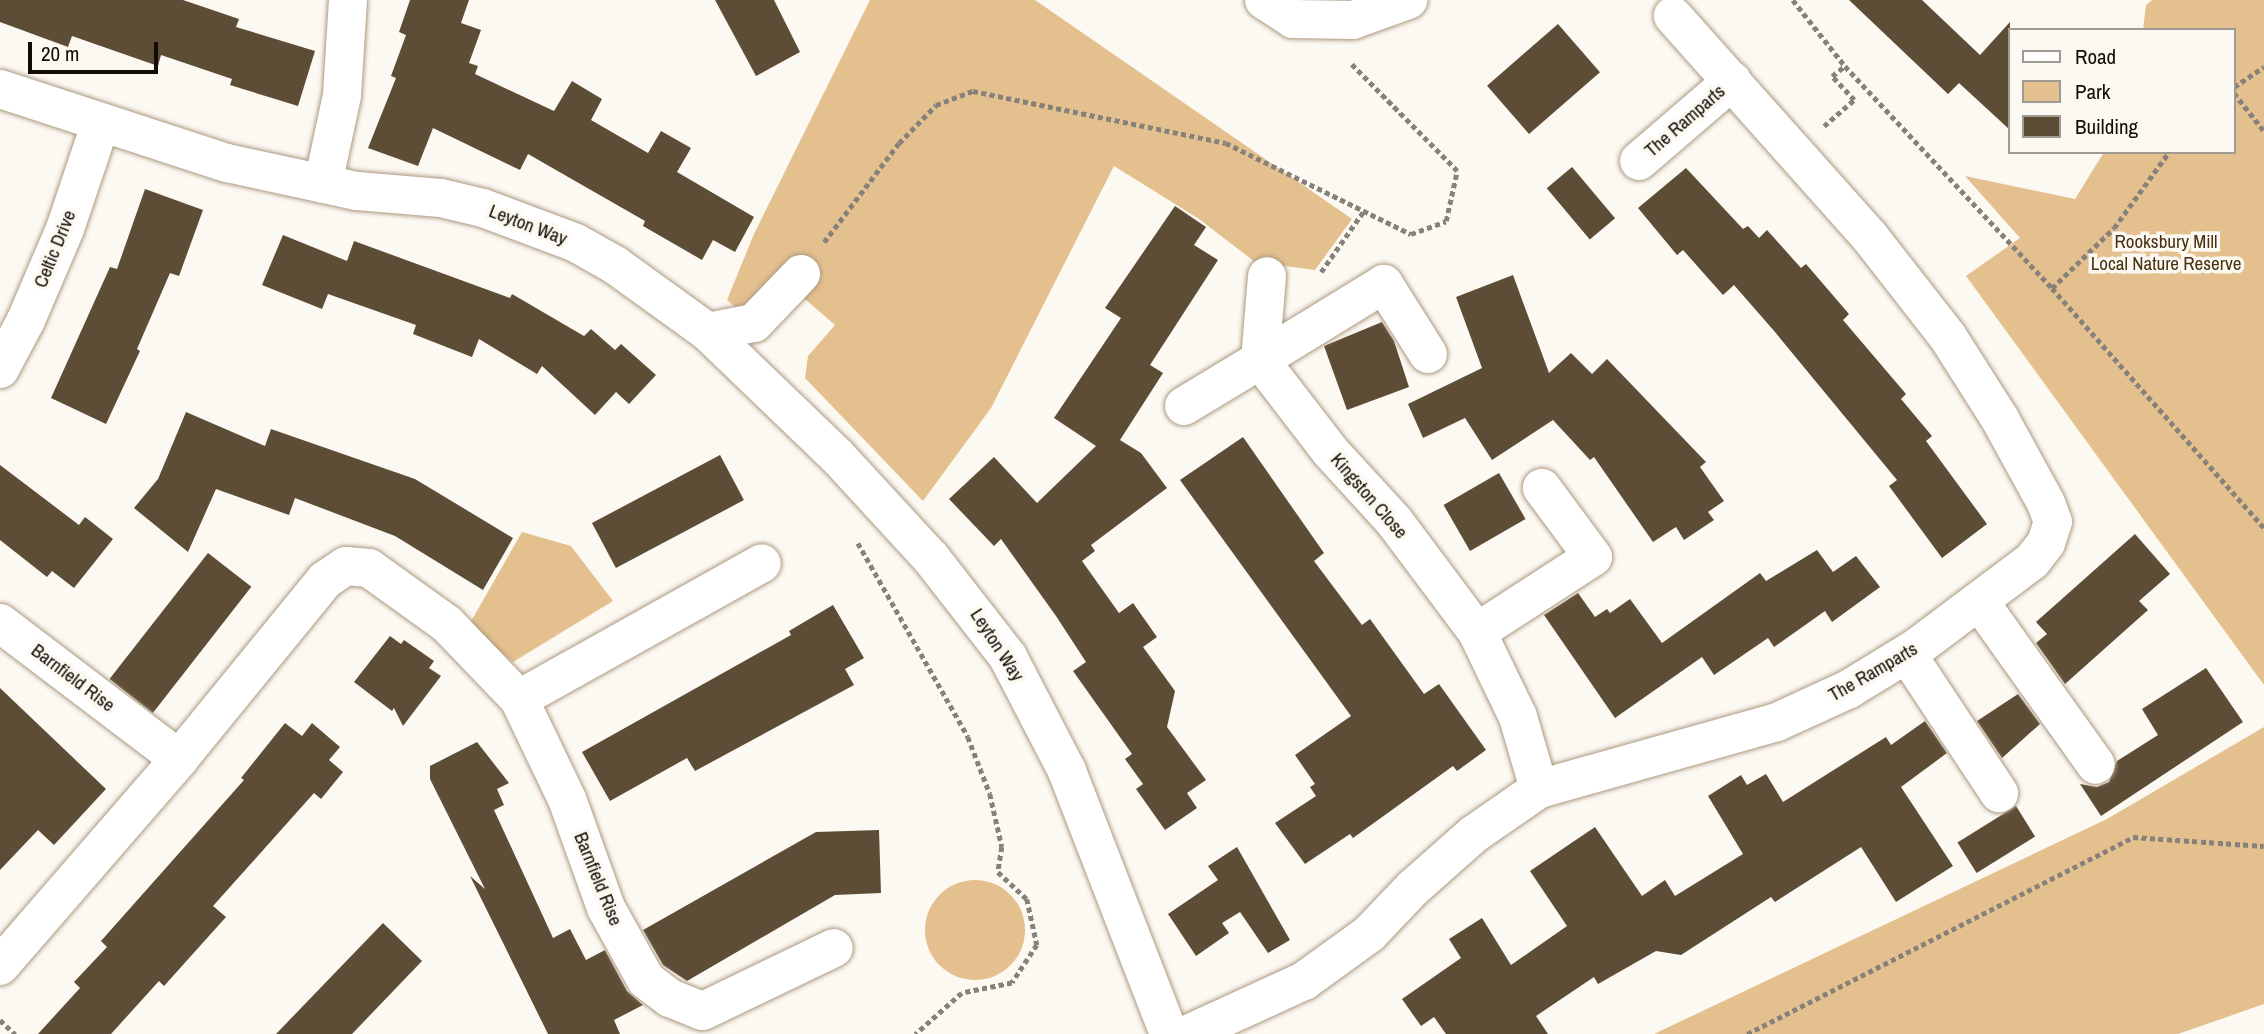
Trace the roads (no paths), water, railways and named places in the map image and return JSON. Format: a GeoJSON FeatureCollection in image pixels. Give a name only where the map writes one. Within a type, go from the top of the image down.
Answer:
{"type":"FeatureCollection","features":[{"type":"Feature","properties":{"kind":"street"},"geometry":{"type":"LineString","coordinates":[[323,184],[342,95],[348,0]]}},
{"type":"Feature","properties":{"kind":"street"},"geometry":{"type":"LineString","coordinates":[[1264,0],[1293,19],[1353,20],[1408,0]]}},
{"type":"Feature","properties":{"kind":"street","name":"The Ramparts"},"geometry":{"type":"LineString","coordinates":[[1188,1034],[1304,981],[1369,934],[1474,834],[1539,789],[1777,722],[1849,689],[1907,654],[1979,601],[2032,561],[2046,543],[2053,522],[2046,503],[2000,419],[1948,337],[1869,236],[1673,16]]}},
{"type":"Feature","properties":{"kind":"street","name":"The Ramparts"},"geometry":{"type":"LineString","coordinates":[[1639,162],[1732,81]]}},
{"type":"Feature","properties":{"kind":"street","name":"Leyton Way"},"geometry":{"type":"LineString","coordinates":[[0,89],[100,125],[227,163],[323,184],[441,198],[534,226],[615,264],[708,332],[838,457],[931,558],[1008,657],[1067,771],[1169,1034]]}},
{"type":"Feature","properties":{"kind":"street","name":"Celtic Drive"},"geometry":{"type":"LineString","coordinates":[[0,369],[26,320],[65,229],[100,125]]}},
{"type":"Feature","properties":{"kind":"street"},"geometry":{"type":"LineString","coordinates":[[708,332],[754,323],[801,274]]}},
{"type":"Feature","properties":{"kind":"street"},"geometry":{"type":"LineString","coordinates":[[1259,360],[1267,276]]}},
{"type":"Feature","properties":{"kind":"street"},"geometry":{"type":"LineString","coordinates":[[1184,406],[1384,284],[1428,354]]}},
{"type":"Feature","properties":{"kind":"street","name":"Kingston Close"},"geometry":{"type":"LineString","coordinates":[[1259,360],[1330,451],[1394,521],[1477,632],[1518,717],[1539,789]]}},
{"type":"Feature","properties":{"kind":"street"},"geometry":{"type":"LineString","coordinates":[[1477,632],[1593,557],[1542,488]]}},
{"type":"Feature","properties":{"kind":"street"},"geometry":{"type":"LineString","coordinates":[[519,699],[762,563]]}},
{"type":"Feature","properties":{"kind":"street","name":"Barnfield Rise"},"geometry":{"type":"LineString","coordinates":[[0,966],[179,759],[325,580],[346,566],[369,568],[447,624],[519,699],[567,799],[606,908],[646,980],[670,999],[703,1011],[834,948]]}},
{"type":"Feature","properties":{"kind":"street"},"geometry":{"type":"LineString","coordinates":[[1979,601],[2096,765]]}},
{"type":"Feature","properties":{"kind":"street","name":"Barnfield Rise"},"geometry":{"type":"LineString","coordinates":[[0,623],[179,759]]}},
{"type":"Feature","properties":{"kind":"street"},"geometry":{"type":"LineString","coordinates":[[1907,654],[1999,793]]}},
{"type":"Feature","properties":{"kind":"park label","name":"Rooksbury Mill Local Nature Reserve"},"geometry":{"type":"Point","coordinates":[2166,253]}}]}
